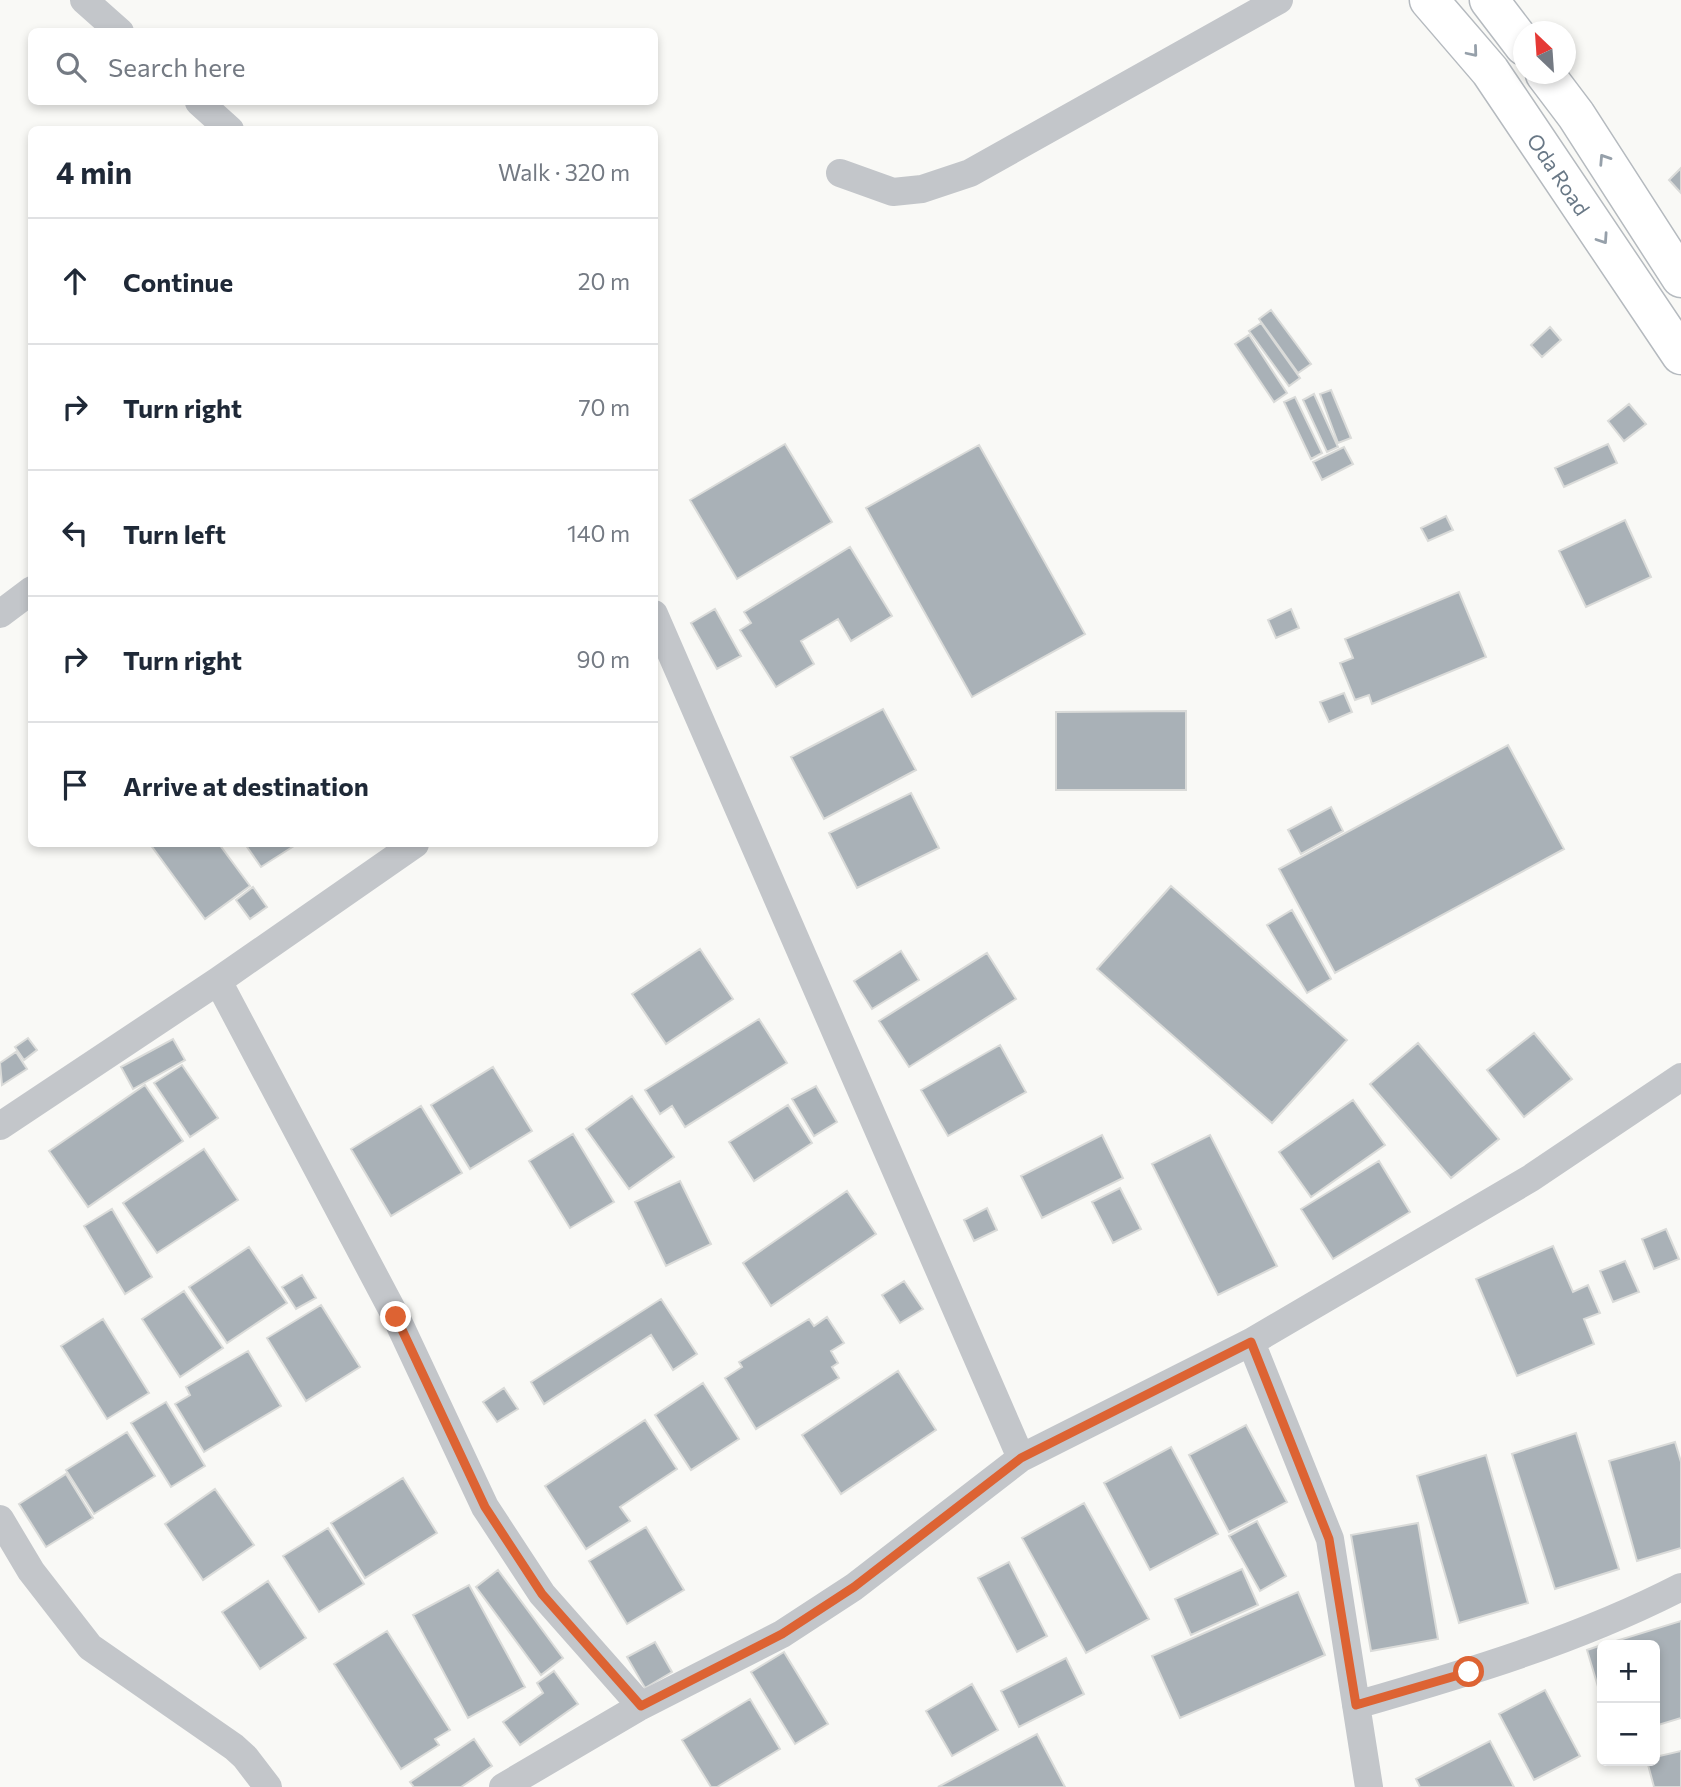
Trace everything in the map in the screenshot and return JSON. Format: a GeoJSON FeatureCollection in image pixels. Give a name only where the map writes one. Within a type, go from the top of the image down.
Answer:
{"type":"FeatureCollection","features":[{"type":"Feature","properties":{"kind":"street"},"geometry":{"type":"LineString","coordinates":[[84,0],[116,28]]}},
{"type":"Feature","properties":{"kind":"street"},"geometry":{"type":"LineString","coordinates":[[839,173],[893,192],[922,189],[970,173],[1279,0]]}},
{"type":"Feature","properties":{"kind":"street","name":"Oda Road"},"geometry":{"type":"LineString","coordinates":[[1429,0],[1490,71],[1681,355]]}},
{"type":"Feature","properties":{"kind":"street"},"geometry":{"type":"LineString","coordinates":[[1489,0],[1513,32]]}},
{"type":"Feature","properties":{"kind":"street"},"geometry":{"type":"LineString","coordinates":[[1553,84],[1576,115],[1679,276],[1642,297]]}},
{"type":"Feature","properties":{"kind":"street"},"geometry":{"type":"LineString","coordinates":[[202,105],[226,126]]}},
{"type":"Feature","properties":{"kind":"street"},"geometry":{"type":"LineString","coordinates":[[0,614],[28,593]]}},
{"type":"Feature","properties":{"kind":"street"},"geometry":{"type":"LineString","coordinates":[[658,636],[664,669],[1021,1458]]}},
{"type":"Feature","properties":{"kind":"street"},"geometry":{"type":"LineString","coordinates":[[0,1126],[218,981],[411,847]]}},
{"type":"Feature","properties":{"kind":"street"},"geometry":{"type":"LineString","coordinates":[[218,981],[396,1317],[485,1507],[542,1594],[641,1706]]}},
{"type":"Feature","properties":{"kind":"street"},"geometry":{"type":"LineString","coordinates":[[503,1787],[641,1706],[782,1634],[854,1587],[1021,1458],[1251,1342],[1531,1178],[1681,1077]]}},
{"type":"Feature","properties":{"kind":"street"},"geometry":{"type":"LineString","coordinates":[[1251,1342],[1329,1539],[1369,1787]]}},
{"type":"Feature","properties":{"kind":"street"},"geometry":{"type":"LineString","coordinates":[[0,1519],[31,1571],[90,1647],[234,1747],[268,1787]]}},
{"type":"Feature","properties":{"kind":"street"},"geometry":{"type":"LineString","coordinates":[[1356,1705],[1469,1672],[1579,1634],[1681,1587]]}},
{"type":"Feature","properties":{"kind":"building"},"geometry":{"type":"Polygon","coordinates":[[[1681,168],[1681,193],[1669,180],[1681,168]]]}},
{"type":"Feature","properties":{"kind":"building"},"geometry":{"type":"Polygon","coordinates":[[[1271,310],[1311,364],[1298,373],[1259,319],[1271,310]]]}},
{"type":"Feature","properties":{"kind":"building"},"geometry":{"type":"Polygon","coordinates":[[[1261,323],[1300,378],[1289,386],[1249,331],[1261,323]]]}},
{"type":"Feature","properties":{"kind":"building"},"geometry":{"type":"Polygon","coordinates":[[[1550,327],[1561,340],[1542,357],[1531,345],[1550,327]]]}},
{"type":"Feature","properties":{"kind":"building"},"geometry":{"type":"Polygon","coordinates":[[[1249,335],[1287,393],[1274,402],[1235,344],[1249,335]]]}},
{"type":"Feature","properties":{"kind":"building"},"geometry":{"type":"Polygon","coordinates":[[[1331,390],[1351,438],[1338,443],[1320,394],[1331,390]]]}},
{"type":"Feature","properties":{"kind":"building"},"geometry":{"type":"Polygon","coordinates":[[[1314,394],[1338,447],[1327,452],[1303,400],[1314,394]]]}},
{"type":"Feature","properties":{"kind":"building"},"geometry":{"type":"Polygon","coordinates":[[[1295,397],[1322,453],[1311,459],[1284,402],[1295,397]]]}},
{"type":"Feature","properties":{"kind":"building"},"geometry":{"type":"Polygon","coordinates":[[[1629,404],[1646,424],[1624,441],[1608,421],[1629,404]]]}},
{"type":"Feature","properties":{"kind":"building"},"geometry":{"type":"Polygon","coordinates":[[[785,444],[832,522],[737,579],[690,500],[785,444]]]}},
{"type":"Feature","properties":{"kind":"building"},"geometry":{"type":"Polygon","coordinates":[[[1608,444],[1617,463],[1564,487],[1555,468],[1608,444]]]}},
{"type":"Feature","properties":{"kind":"building"},"geometry":{"type":"Polygon","coordinates":[[[979,445],[1085,634],[972,697],[866,508],[979,445]]]}},
{"type":"Feature","properties":{"kind":"building"},"geometry":{"type":"Polygon","coordinates":[[[1344,447],[1353,464],[1322,480],[1313,462],[1344,447]]]}},
{"type":"Feature","properties":{"kind":"building"},"geometry":{"type":"Polygon","coordinates":[[[1446,516],[1453,530],[1428,541],[1421,528],[1446,516]]]}},
{"type":"Feature","properties":{"kind":"building"},"geometry":{"type":"Polygon","coordinates":[[[1625,520],[1651,577],[1586,607],[1559,551],[1625,520]]]}},
{"type":"Feature","properties":{"kind":"building"},"geometry":{"type":"Polygon","coordinates":[[[850,547],[892,616],[851,641],[838,619],[801,641],[814,664],[776,687],[740,630],[751,623],[744,612],[850,547]]]}},
{"type":"Feature","properties":{"kind":"building"},"geometry":{"type":"Polygon","coordinates":[[[1459,592],[1486,657],[1372,704],[1369,695],[1355,700],[1340,663],[1353,658],[1345,639],[1459,592]]]}},
{"type":"Feature","properties":{"kind":"building"},"geometry":{"type":"Polygon","coordinates":[[[715,609],[741,656],[717,669],[691,623],[715,609]]]}},
{"type":"Feature","properties":{"kind":"building"},"geometry":{"type":"Polygon","coordinates":[[[1291,609],[1299,628],[1276,638],[1268,620],[1291,609]]]}},
{"type":"Feature","properties":{"kind":"building"},"geometry":{"type":"Polygon","coordinates":[[[1344,693],[1352,712],[1329,722],[1320,702],[1344,693]]]}},
{"type":"Feature","properties":{"kind":"building"},"geometry":{"type":"Polygon","coordinates":[[[883,709],[916,770],[824,819],[791,757],[883,709]]]}},
{"type":"Feature","properties":{"kind":"building"},"geometry":{"type":"Polygon","coordinates":[[[1186,711],[1186,790],[1056,790],[1056,712],[1186,711]]]}},
{"type":"Feature","properties":{"kind":"building"},"geometry":{"type":"Polygon","coordinates":[[[1508,745],[1564,849],[1335,973],[1279,869],[1508,745]]]}},
{"type":"Feature","properties":{"kind":"building"},"geometry":{"type":"Polygon","coordinates":[[[911,793],[939,848],[857,888],[829,833],[911,793]]]}},
{"type":"Feature","properties":{"kind":"building"},"geometry":{"type":"Polygon","coordinates":[[[1331,807],[1343,831],[1301,854],[1288,830],[1331,807]]]}},
{"type":"Feature","properties":{"kind":"building"},"geometry":{"type":"Polygon","coordinates":[[[152,847],[221,847],[250,886],[205,919],[152,847]]]}},
{"type":"Feature","properties":{"kind":"building"},"geometry":{"type":"Polygon","coordinates":[[[247,847],[292,847],[261,867],[247,847]]]}},
{"type":"Feature","properties":{"kind":"building"},"geometry":{"type":"Polygon","coordinates":[[[1171,886],[1347,1040],[1272,1123],[1097,969],[1171,886]]]}},
{"type":"Feature","properties":{"kind":"building"},"geometry":{"type":"Polygon","coordinates":[[[253,887],[267,907],[250,919],[236,900],[253,887]]]}},
{"type":"Feature","properties":{"kind":"building"},"geometry":{"type":"Polygon","coordinates":[[[1292,910],[1331,979],[1307,993],[1267,925],[1292,910]]]}},
{"type":"Feature","properties":{"kind":"building"},"geometry":{"type":"Polygon","coordinates":[[[700,949],[733,999],[666,1044],[632,994],[700,949]]]}},
{"type":"Feature","properties":{"kind":"building"},"geometry":{"type":"Polygon","coordinates":[[[901,951],[919,980],[872,1009],[854,981],[901,951]]]}},
{"type":"Feature","properties":{"kind":"building"},"geometry":{"type":"Polygon","coordinates":[[[987,953],[1016,999],[909,1067],[879,1021],[987,953]]]}},
{"type":"Feature","properties":{"kind":"building"},"geometry":{"type":"Polygon","coordinates":[[[759,1019],[787,1063],[685,1127],[672,1106],[660,1114],[645,1090],[759,1019]]]}},
{"type":"Feature","properties":{"kind":"building"},"geometry":{"type":"Polygon","coordinates":[[[1534,1033],[1572,1079],[1524,1117],[1487,1070],[1534,1033]]]}},
{"type":"Feature","properties":{"kind":"building"},"geometry":{"type":"Polygon","coordinates":[[[28,1038],[37,1050],[24,1060],[15,1047],[28,1038]]]}},
{"type":"Feature","properties":{"kind":"building"},"geometry":{"type":"Polygon","coordinates":[[[173,1039],[185,1060],[133,1089],[121,1067],[173,1039]]]}},
{"type":"Feature","properties":{"kind":"building"},"geometry":{"type":"Polygon","coordinates":[[[1418,1043],[1499,1139],[1451,1178],[1370,1084],[1418,1043]]]}},
{"type":"Feature","properties":{"kind":"building"},"geometry":{"type":"Polygon","coordinates":[[[1000,1045],[1026,1092],[948,1136],[921,1090],[1000,1045]]]}},
{"type":"Feature","properties":{"kind":"building"},"geometry":{"type":"Polygon","coordinates":[[[16,1052],[27,1069],[2,1085],[0,1063],[16,1052]]]}},
{"type":"Feature","properties":{"kind":"building"},"geometry":{"type":"Polygon","coordinates":[[[182,1065],[218,1118],[190,1137],[154,1083],[182,1065]]]}},
{"type":"Feature","properties":{"kind":"building"},"geometry":{"type":"Polygon","coordinates":[[[493,1067],[532,1131],[470,1169],[431,1105],[493,1067]]]}},
{"type":"Feature","properties":{"kind":"building"},"geometry":{"type":"Polygon","coordinates":[[[145,1085],[183,1141],[88,1207],[49,1151],[145,1085]]]}},
{"type":"Feature","properties":{"kind":"building"},"geometry":{"type":"Polygon","coordinates":[[[816,1086],[837,1122],[814,1136],[792,1099],[816,1086]]]}},
{"type":"Feature","properties":{"kind":"building"},"geometry":{"type":"Polygon","coordinates":[[[632,1096],[674,1157],[629,1189],[586,1129],[632,1096]]]}},
{"type":"Feature","properties":{"kind":"building"},"geometry":{"type":"Polygon","coordinates":[[[1353,1100],[1385,1145],[1311,1197],[1279,1152],[1353,1100]]]}},
{"type":"Feature","properties":{"kind":"building"},"geometry":{"type":"Polygon","coordinates":[[[788,1105],[812,1143],[754,1181],[729,1142],[788,1105]]]}},
{"type":"Feature","properties":{"kind":"building"},"geometry":{"type":"Polygon","coordinates":[[[421,1106],[462,1173],[391,1216],[351,1149],[421,1106]]]}},
{"type":"Feature","properties":{"kind":"building"},"geometry":{"type":"Polygon","coordinates":[[[573,1134],[614,1202],[570,1228],[529,1161],[573,1134]]]}},
{"type":"Feature","properties":{"kind":"building"},"geometry":{"type":"Polygon","coordinates":[[[1102,1135],[1123,1178],[1042,1218],[1021,1176],[1102,1135]]]}},
{"type":"Feature","properties":{"kind":"building"},"geometry":{"type":"Polygon","coordinates":[[[1210,1135],[1277,1266],[1218,1295],[1152,1164],[1210,1135]]]}},
{"type":"Feature","properties":{"kind":"building"},"geometry":{"type":"Polygon","coordinates":[[[204,1149],[238,1200],[157,1253],[123,1203],[204,1149]]]}},
{"type":"Feature","properties":{"kind":"building"},"geometry":{"type":"Polygon","coordinates":[[[1379,1161],[1410,1212],[1333,1259],[1301,1209],[1379,1161]]]}},
{"type":"Feature","properties":{"kind":"building"},"geometry":{"type":"Polygon","coordinates":[[[680,1181],[711,1244],[666,1266],[635,1202],[680,1181]]]}},
{"type":"Feature","properties":{"kind":"building"},"geometry":{"type":"Polygon","coordinates":[[[1120,1188],[1141,1229],[1113,1243],[1092,1202],[1120,1188]]]}},
{"type":"Feature","properties":{"kind":"building"},"geometry":{"type":"Polygon","coordinates":[[[847,1191],[876,1234],[771,1306],[743,1263],[847,1191]]]}},
{"type":"Feature","properties":{"kind":"building"},"geometry":{"type":"Polygon","coordinates":[[[987,1208],[997,1230],[974,1241],[964,1220],[987,1208]]]}},
{"type":"Feature","properties":{"kind":"building"},"geometry":{"type":"Polygon","coordinates":[[[112,1209],[152,1277],[125,1294],[84,1226],[112,1209]]]}},
{"type":"Feature","properties":{"kind":"building"},"geometry":{"type":"Polygon","coordinates":[[[1666,1229],[1679,1259],[1654,1269],[1642,1239],[1666,1229]]]}},
{"type":"Feature","properties":{"kind":"building"},"geometry":{"type":"Polygon","coordinates":[[[1553,1246],[1573,1292],[1588,1285],[1600,1313],[1584,1319],[1594,1344],[1517,1376],[1476,1279],[1553,1246]]]}},
{"type":"Feature","properties":{"kind":"building"},"geometry":{"type":"Polygon","coordinates":[[[249,1247],[287,1303],[227,1343],[189,1287],[249,1247]]]}},
{"type":"Feature","properties":{"kind":"building"},"geometry":{"type":"Polygon","coordinates":[[[1625,1261],[1639,1292],[1613,1302],[1600,1271],[1625,1261]]]}},
{"type":"Feature","properties":{"kind":"building"},"geometry":{"type":"Polygon","coordinates":[[[302,1275],[316,1298],[296,1309],[282,1287],[302,1275]]]}},
{"type":"Feature","properties":{"kind":"building"},"geometry":{"type":"Polygon","coordinates":[[[904,1281],[923,1309],[900,1323],[882,1295],[904,1281]]]}},
{"type":"Feature","properties":{"kind":"building"},"geometry":{"type":"Polygon","coordinates":[[[184,1291],[223,1348],[180,1377],[142,1319],[184,1291]]]}},
{"type":"Feature","properties":{"kind":"building"},"geometry":{"type":"Polygon","coordinates":[[[661,1299],[697,1354],[673,1370],[651,1335],[544,1404],[531,1382],[661,1299]]]}},
{"type":"Feature","properties":{"kind":"building"},"geometry":{"type":"Polygon","coordinates":[[[321,1305],[360,1367],[306,1401],[267,1338],[321,1305]]]}},
{"type":"Feature","properties":{"kind":"building"},"geometry":{"type":"Polygon","coordinates":[[[827,1317],[844,1343],[831,1351],[838,1363],[832,1367],[839,1378],[756,1429],[725,1378],[742,1367],[739,1362],[809,1319],[814,1326],[827,1317]]]}},
{"type":"Feature","properties":{"kind":"building"},"geometry":{"type":"Polygon","coordinates":[[[103,1319],[149,1393],[107,1419],[61,1346],[103,1319]]]}},
{"type":"Feature","properties":{"kind":"building"},"geometry":{"type":"Polygon","coordinates":[[[248,1351],[281,1406],[204,1452],[175,1404],[190,1395],[186,1387],[248,1351]]]}},
{"type":"Feature","properties":{"kind":"building"},"geometry":{"type":"Polygon","coordinates":[[[898,1371],[936,1430],[841,1494],[802,1435],[898,1371]]]}},
{"type":"Feature","properties":{"kind":"building"},"geometry":{"type":"Polygon","coordinates":[[[703,1383],[739,1439],[691,1470],[655,1415],[703,1383]]]}},
{"type":"Feature","properties":{"kind":"building"},"geometry":{"type":"Polygon","coordinates":[[[504,1388],[518,1409],[497,1422],[483,1402],[504,1388]]]}},
{"type":"Feature","properties":{"kind":"building"},"geometry":{"type":"Polygon","coordinates":[[[166,1402],[205,1466],[171,1487],[131,1423],[166,1402]]]}},
{"type":"Feature","properties":{"kind":"building"},"geometry":{"type":"Polygon","coordinates":[[[645,1420],[677,1469],[620,1507],[630,1521],[586,1549],[545,1486],[645,1420]]]}},
{"type":"Feature","properties":{"kind":"building"},"geometry":{"type":"Polygon","coordinates":[[[1246,1425],[1287,1502],[1229,1532],[1189,1455],[1246,1425]]]}},
{"type":"Feature","properties":{"kind":"building"},"geometry":{"type":"Polygon","coordinates":[[[127,1432],[155,1476],[94,1514],[66,1470],[127,1432]]]}},
{"type":"Feature","properties":{"kind":"building"},"geometry":{"type":"Polygon","coordinates":[[[1576,1433],[1619,1569],[1555,1589],[1512,1454],[1576,1433]]]}},
{"type":"Feature","properties":{"kind":"building"},"geometry":{"type":"Polygon","coordinates":[[[1675,1442],[1681,1462],[1681,1548],[1637,1561],[1609,1461],[1675,1442]]]}},
{"type":"Feature","properties":{"kind":"building"},"geometry":{"type":"Polygon","coordinates":[[[1171,1447],[1218,1534],[1150,1570],[1104,1483],[1171,1447]]]}},
{"type":"Feature","properties":{"kind":"building"},"geometry":{"type":"Polygon","coordinates":[[[1486,1455],[1528,1603],[1459,1623],[1417,1476],[1486,1455]]]}},
{"type":"Feature","properties":{"kind":"building"},"geometry":{"type":"Polygon","coordinates":[[[66,1474],[93,1518],[46,1547],[19,1504],[66,1474]]]}},
{"type":"Feature","properties":{"kind":"building"},"geometry":{"type":"Polygon","coordinates":[[[403,1478],[437,1533],[365,1578],[331,1523],[403,1478]]]}},
{"type":"Feature","properties":{"kind":"building"},"geometry":{"type":"Polygon","coordinates":[[[215,1489],[254,1545],[203,1580],[165,1524],[215,1489]]]}},
{"type":"Feature","properties":{"kind":"building"},"geometry":{"type":"Polygon","coordinates":[[[1084,1503],[1149,1619],[1086,1653],[1022,1538],[1084,1503]]]}},
{"type":"Feature","properties":{"kind":"building"},"geometry":{"type":"Polygon","coordinates":[[[1257,1521],[1286,1576],[1260,1591],[1229,1536],[1257,1521]]]}},
{"type":"Feature","properties":{"kind":"building"},"geometry":{"type":"Polygon","coordinates":[[[1418,1523],[1438,1639],[1371,1651],[1351,1535],[1418,1523]]]}},
{"type":"Feature","properties":{"kind":"building"},"geometry":{"type":"Polygon","coordinates":[[[646,1527],[684,1590],[627,1624],[589,1561],[646,1527]]]}},
{"type":"Feature","properties":{"kind":"building"},"geometry":{"type":"Polygon","coordinates":[[[328,1528],[364,1584],[319,1612],[283,1556],[328,1528]]]}},
{"type":"Feature","properties":{"kind":"building"},"geometry":{"type":"Polygon","coordinates":[[[1009,1562],[1047,1636],[1017,1652],[978,1578],[1009,1562]]]}},
{"type":"Feature","properties":{"kind":"building"},"geometry":{"type":"Polygon","coordinates":[[[1242,1569],[1258,1605],[1191,1635],[1175,1599],[1242,1569]]]}},
{"type":"Feature","properties":{"kind":"building"},"geometry":{"type":"Polygon","coordinates":[[[498,1570],[563,1658],[541,1675],[476,1587],[498,1570]]]}},
{"type":"Feature","properties":{"kind":"building"},"geometry":{"type":"Polygon","coordinates":[[[268,1581],[306,1638],[260,1669],[222,1612],[268,1581]]]}},
{"type":"Feature","properties":{"kind":"building"},"geometry":{"type":"Polygon","coordinates":[[[469,1585],[525,1687],[468,1718],[413,1615],[469,1585]]]}},
{"type":"Feature","properties":{"kind":"building"},"geometry":{"type":"Polygon","coordinates":[[[1298,1592],[1325,1655],[1180,1718],[1152,1656],[1298,1592]]]}},
{"type":"Feature","properties":{"kind":"building"},"geometry":{"type":"Polygon","coordinates":[[[1681,1621],[1681,1718],[1660,1724],[1660,1640],[1619,1640],[1681,1621]]]}},
{"type":"Feature","properties":{"kind":"building"},"geometry":{"type":"Polygon","coordinates":[[[387,1631],[450,1730],[435,1739],[439,1745],[401,1769],[334,1664],[387,1631]]]}},
{"type":"Feature","properties":{"kind":"building"},"geometry":{"type":"Polygon","coordinates":[[[655,1642],[672,1672],[645,1688],[627,1657],[655,1642]]]}},
{"type":"Feature","properties":{"kind":"building"},"geometry":{"type":"Polygon","coordinates":[[[1597,1647],[1597,1683],[1587,1650],[1597,1647]]]}},
{"type":"Feature","properties":{"kind":"building"},"geometry":{"type":"Polygon","coordinates":[[[784,1652],[828,1724],[795,1744],[751,1672],[784,1652]]]}},
{"type":"Feature","properties":{"kind":"building"},"geometry":{"type":"Polygon","coordinates":[[[1066,1658],[1084,1694],[1019,1727],[1001,1691],[1066,1658]]]}},
{"type":"Feature","properties":{"kind":"building"},"geometry":{"type":"Polygon","coordinates":[[[554,1671],[578,1704],[520,1745],[503,1722],[543,1693],[537,1683],[554,1671]]]}},
{"type":"Feature","properties":{"kind":"building"},"geometry":{"type":"Polygon","coordinates":[[[972,1684],[998,1730],[952,1756],[926,1711],[972,1684]]]}},
{"type":"Feature","properties":{"kind":"building"},"geometry":{"type":"Polygon","coordinates":[[[1545,1690],[1580,1756],[1534,1780],[1499,1714],[1545,1690]]]}},
{"type":"Feature","properties":{"kind":"building"},"geometry":{"type":"Polygon","coordinates":[[[750,1699],[780,1749],[717,1787],[711,1787],[682,1740],[750,1699]]]}},
{"type":"Feature","properties":{"kind":"building"},"geometry":{"type":"Polygon","coordinates":[[[1037,1734],[1065,1787],[938,1787],[1037,1734]]]}},
{"type":"Feature","properties":{"kind":"building"},"geometry":{"type":"Polygon","coordinates":[[[474,1739],[492,1766],[461,1787],[414,1787],[410,1782],[474,1739]]]}},
{"type":"Feature","properties":{"kind":"building"},"geometry":{"type":"Polygon","coordinates":[[[1490,1741],[1514,1787],[1420,1787],[1416,1779],[1490,1741]]]}},
{"type":"Feature","properties":{"kind":"building"},"geometry":{"type":"Polygon","coordinates":[[[1681,1751],[1681,1787],[1654,1787],[1648,1766],[1660,1766],[1660,1756],[1681,1751]]]}},
{"type":"Feature","properties":{"kind":"route"},"geometry":{"type":"LineString","coordinates":[[396,1317],[485,1507],[542,1594],[641,1706],[782,1634],[854,1587],[1021,1458],[1251,1342],[1291,1437],[1329,1539],[1356,1705],[1469,1672]]}}]}
